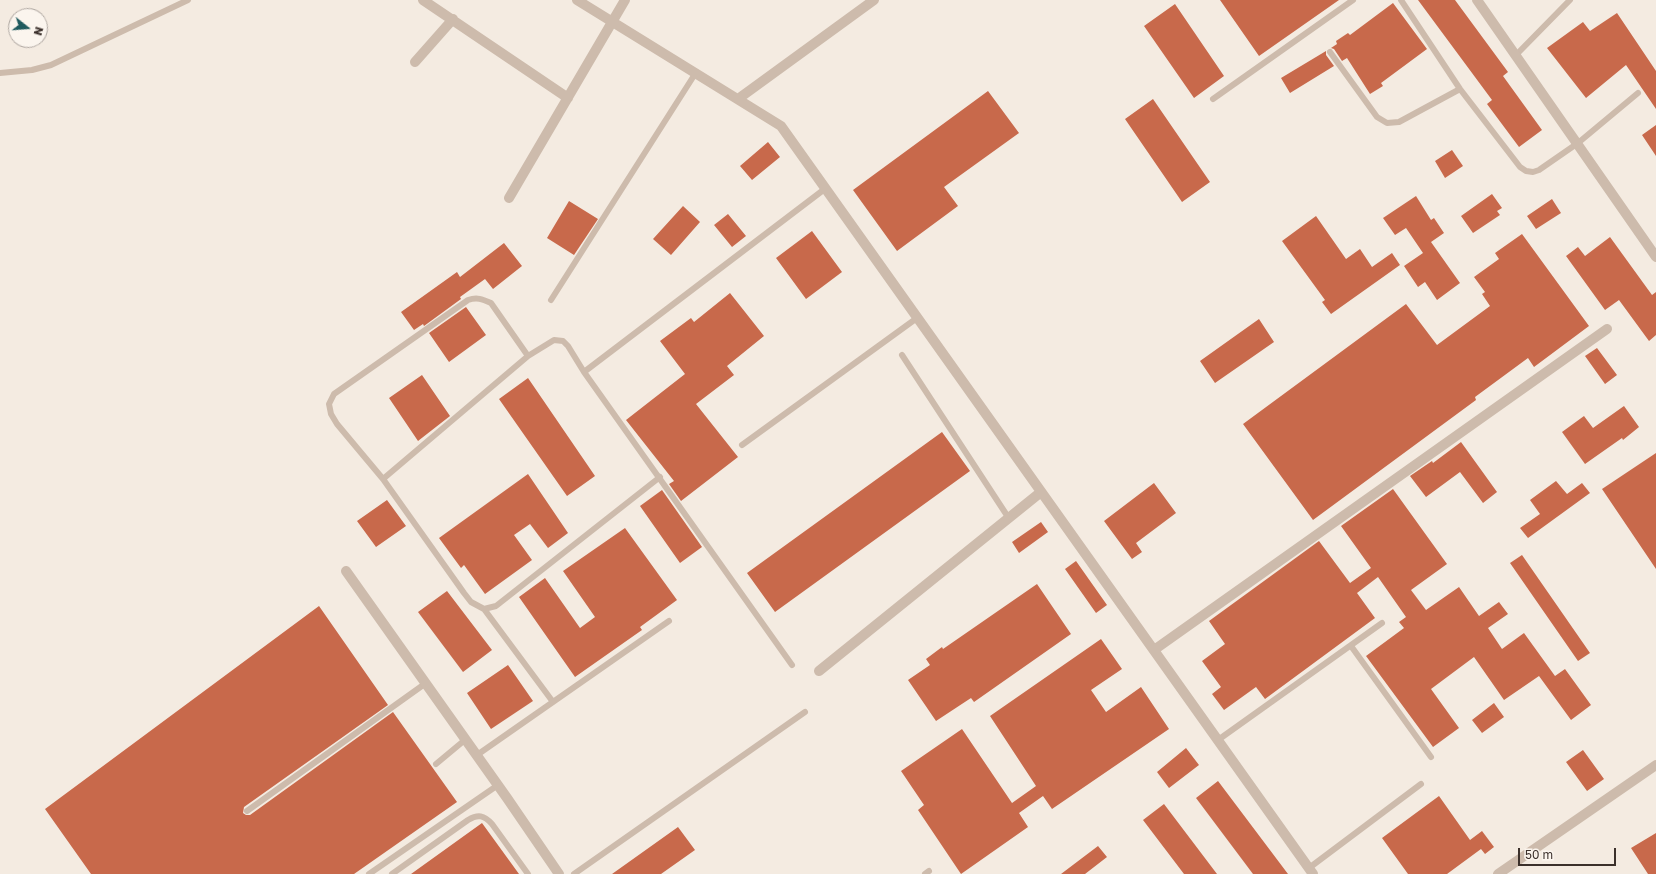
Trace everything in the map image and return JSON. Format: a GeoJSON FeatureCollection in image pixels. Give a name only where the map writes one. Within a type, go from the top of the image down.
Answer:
{"type":"FeatureCollection","features":[{"type":"Feature","properties":{"kind":"street"},"geometry":{"type":"LineString","coordinates":[[423,0],[568,98]]}},
{"type":"Feature","properties":{"kind":"street"},"geometry":{"type":"LineString","coordinates":[[576,0],[781,126],[1311,871]]}},
{"type":"Feature","properties":{"kind":"street"},"geometry":{"type":"LineString","coordinates":[[509,198],[625,0]]}},
{"type":"Feature","properties":{"kind":"street"},"geometry":{"type":"LineString","coordinates":[[738,99],[874,0]]}},
{"type":"Feature","properties":{"kind":"street"},"geometry":{"type":"LineString","coordinates":[[1477,0],[1655,254]]}},
{"type":"Feature","properties":{"kind":"street"},"geometry":{"type":"LineString","coordinates":[[415,62],[452,19]]}},
{"type":"Feature","properties":{"kind":"street"},"geometry":{"type":"LineString","coordinates":[[1154,650],[1607,329]]}},
{"type":"Feature","properties":{"kind":"street"},"geometry":{"type":"LineString","coordinates":[[819,671],[1041,492]]}},
{"type":"Feature","properties":{"kind":"street"},"geometry":{"type":"LineString","coordinates":[[346,571],[466,739],[558,874]]}},
{"type":"Feature","properties":{"kind":"street"},"geometry":{"type":"LineString","coordinates":[[1498,874],[1656,765]]}},
{"type":"Feature","properties":{"kind":"lane"},"geometry":{"type":"LineString","coordinates":[[0,73],[32,70],[51,65],[188,0]]}},
{"type":"Feature","properties":{"kind":"lane"},"geometry":{"type":"LineString","coordinates":[[1213,99],[1353,0]]}},
{"type":"Feature","properties":{"kind":"lane"},"geometry":{"type":"LineString","coordinates":[[1401,0],[1460,89],[1520,167],[1526,171],[1533,172],[1539,170],[1578,144],[1638,93]]}},
{"type":"Feature","properties":{"kind":"lane"},"geometry":{"type":"LineString","coordinates":[[1516,55],[1570,0]]}},
{"type":"Feature","properties":{"kind":"lane"},"geometry":{"type":"LineString","coordinates":[[1330,52],[1377,117],[1387,123],[1399,122],[1460,89]]}},
{"type":"Feature","properties":{"kind":"lane"},"geometry":{"type":"LineString","coordinates":[[551,300],[695,74]]}},
{"type":"Feature","properties":{"kind":"lane"},"geometry":{"type":"LineString","coordinates":[[584,372],[826,188]]}},
{"type":"Feature","properties":{"kind":"lane"},"geometry":{"type":"LineString","coordinates":[[528,356],[491,303],[483,299],[475,298],[468,300],[334,394],[329,404],[331,414],[337,424],[383,479],[464,593],[471,602],[484,609],[553,702]]}},
{"type":"Feature","properties":{"kind":"lane"},"geometry":{"type":"LineString","coordinates":[[742,445],[917,318]]}},
{"type":"Feature","properties":{"kind":"lane"},"geometry":{"type":"LineString","coordinates":[[383,479],[528,356],[554,340],[563,341],[792,665]]}},
{"type":"Feature","properties":{"kind":"lane"},"geometry":{"type":"LineString","coordinates":[[902,355],[1008,518]]}},
{"type":"Feature","properties":{"kind":"lane"},"geometry":{"type":"LineString","coordinates":[[484,609],[496,606],[660,477]]}},
{"type":"Feature","properties":{"kind":"lane"},"geometry":{"type":"LineString","coordinates":[[477,755],[669,621]]}},
{"type":"Feature","properties":{"kind":"lane"},"geometry":{"type":"LineString","coordinates":[[1218,740],[1382,623]]}},
{"type":"Feature","properties":{"kind":"lane"},"geometry":{"type":"LineString","coordinates":[[1351,646],[1431,757]]}},
{"type":"Feature","properties":{"kind":"lane"},"geometry":{"type":"LineString","coordinates":[[247,811],[426,683]]}},
{"type":"Feature","properties":{"kind":"lane"},"geometry":{"type":"LineString","coordinates":[[574,874],[805,712]]}},
{"type":"Feature","properties":{"kind":"lane"},"geometry":{"type":"LineString","coordinates":[[436,764],[466,739]]}},
{"type":"Feature","properties":{"kind":"lane"},"geometry":{"type":"LineString","coordinates":[[1311,871],[1421,784]]}},
{"type":"Feature","properties":{"kind":"lane"},"geometry":{"type":"LineString","coordinates":[[369,874],[498,785]]}},
{"type":"Feature","properties":{"kind":"lane"},"geometry":{"type":"LineString","coordinates":[[392,874],[468,820],[479,815],[485,817],[492,824],[528,874]]}},
{"type":"Feature","properties":{"kind":"building"},"geometry":{"type":"Polygon","coordinates":[[[1220,0],[1339,0],[1259,56],[1220,0]]]}},
{"type":"Feature","properties":{"kind":"building"},"geometry":{"type":"Polygon","coordinates":[[[1418,0],[1455,0],[1508,72],[1503,76],[1542,130],[1519,147],[1487,104],[1492,100],[1418,0]]]}},
{"type":"Feature","properties":{"kind":"building"},"geometry":{"type":"Polygon","coordinates":[[[1393,3],[1427,49],[1381,83],[1383,86],[1370,94],[1347,58],[1342,61],[1334,49],[1331,48],[1337,44],[1336,41],[1348,33],[1350,35],[1393,3]]]}},
{"type":"Feature","properties":{"kind":"building"},"geometry":{"type":"Polygon","coordinates":[[[1175,4],[1224,76],[1194,98],[1144,26],[1175,4]]]}},
{"type":"Feature","properties":{"kind":"building"},"geometry":{"type":"Polygon","coordinates":[[[1617,13],[1656,71],[1656,109],[1626,65],[1586,98],[1547,48],[1583,22],[1590,31],[1617,13]]]}},
{"type":"Feature","properties":{"kind":"building"},"geometry":{"type":"Polygon","coordinates":[[[1326,51],[1326,55],[1334,66],[1290,93],[1281,78],[1326,51]]]}},
{"type":"Feature","properties":{"kind":"building"},"geometry":{"type":"Polygon","coordinates":[[[988,91],[1019,133],[944,187],[958,206],[897,251],[853,190],[988,91]]]}},
{"type":"Feature","properties":{"kind":"building"},"geometry":{"type":"Polygon","coordinates":[[[1153,99],[1210,182],[1182,202],[1125,119],[1153,99]]]}},
{"type":"Feature","properties":{"kind":"building"},"geometry":{"type":"Polygon","coordinates":[[[1656,125],[1656,156],[1642,135],[1656,125]]]}},
{"type":"Feature","properties":{"kind":"building"},"geometry":{"type":"Polygon","coordinates":[[[768,142],[780,157],[752,180],[740,166],[768,142]]]}},
{"type":"Feature","properties":{"kind":"building"},"geometry":{"type":"Polygon","coordinates":[[[1452,150],[1463,166],[1445,178],[1435,161],[1452,150]]]}},
{"type":"Feature","properties":{"kind":"building"},"geometry":{"type":"Polygon","coordinates":[[[1492,194],[1502,208],[1497,211],[1500,215],[1473,233],[1461,216],[1492,194]]]}},
{"type":"Feature","properties":{"kind":"building"},"geometry":{"type":"Polygon","coordinates":[[[1416,196],[1431,220],[1434,218],[1444,233],[1431,242],[1460,283],[1437,300],[1425,282],[1418,287],[1404,266],[1423,253],[1406,228],[1395,235],[1383,218],[1416,196]]]}},
{"type":"Feature","properties":{"kind":"building"},"geometry":{"type":"Polygon","coordinates":[[[1552,199],[1561,213],[1536,229],[1527,216],[1552,199]]]}},
{"type":"Feature","properties":{"kind":"building"},"geometry":{"type":"Polygon","coordinates":[[[569,201],[598,219],[574,255],[547,238],[569,201]]]}},
{"type":"Feature","properties":{"kind":"building"},"geometry":{"type":"Polygon","coordinates":[[[683,206],[700,222],[671,255],[653,239],[683,206]]]}},
{"type":"Feature","properties":{"kind":"building"},"geometry":{"type":"Polygon","coordinates":[[[728,214],[746,236],[732,247],[714,225],[728,214]]]}},
{"type":"Feature","properties":{"kind":"building"},"geometry":{"type":"Polygon","coordinates":[[[1316,216],[1346,259],[1360,249],[1372,267],[1392,253],[1400,265],[1331,314],[1322,302],[1325,300],[1282,241],[1316,216]]]}},
{"type":"Feature","properties":{"kind":"building"},"geometry":{"type":"Polygon","coordinates":[[[812,231],[842,272],[806,299],[776,258],[812,231]]]}},
{"type":"Feature","properties":{"kind":"building"},"geometry":{"type":"Polygon","coordinates":[[[1522,234],[1589,326],[1534,367],[1528,358],[1475,397],[1476,400],[1313,520],[1243,424],[1406,304],[1437,345],[1490,306],[1482,294],[1485,292],[1474,277],[1499,259],[1495,253],[1522,234]]]}},
{"type":"Feature","properties":{"kind":"building"},"geometry":{"type":"Polygon","coordinates":[[[1610,237],[1652,295],[1656,292],[1656,335],[1649,341],[1619,300],[1605,310],[1566,256],[1578,247],[1585,256],[1610,237]]]}},
{"type":"Feature","properties":{"kind":"building"},"geometry":{"type":"Polygon","coordinates":[[[504,243],[522,266],[493,289],[485,279],[424,326],[423,324],[414,330],[401,312],[457,272],[460,277],[504,243]]]}},
{"type":"Feature","properties":{"kind":"building"},"geometry":{"type":"Polygon","coordinates":[[[730,293],[764,336],[727,366],[734,375],[696,404],[738,457],[681,501],[669,484],[674,481],[626,420],[685,374],[660,341],[691,318],[694,322],[730,293]]]}},
{"type":"Feature","properties":{"kind":"building"},"geometry":{"type":"Polygon","coordinates":[[[466,307],[486,335],[449,362],[429,333],[466,307]]]}},
{"type":"Feature","properties":{"kind":"building"},"geometry":{"type":"Polygon","coordinates":[[[1259,319],[1274,342],[1215,383],[1200,361],[1259,319]]]}},
{"type":"Feature","properties":{"kind":"building"},"geometry":{"type":"Polygon","coordinates":[[[1597,348],[1617,375],[1605,384],[1585,356],[1597,348]]]}},
{"type":"Feature","properties":{"kind":"building"},"geometry":{"type":"Polygon","coordinates":[[[422,375],[450,416],[418,441],[389,398],[422,375]]]}},
{"type":"Feature","properties":{"kind":"building"},"geometry":{"type":"Polygon","coordinates":[[[528,378],[595,476],[567,496],[499,399],[528,378]]]}},
{"type":"Feature","properties":{"kind":"building"},"geometry":{"type":"Polygon","coordinates":[[[1624,406],[1639,427],[1623,440],[1622,438],[1585,464],[1562,432],[1584,416],[1593,428],[1624,406]]]}},
{"type":"Feature","properties":{"kind":"building"},"geometry":{"type":"Polygon","coordinates":[[[942,432],[970,471],[775,612],[747,573],[942,432]]]}},
{"type":"Feature","properties":{"kind":"building"},"geometry":{"type":"Polygon","coordinates":[[[1461,442],[1497,492],[1483,503],[1460,472],[1426,497],[1410,476],[1432,461],[1433,463],[1461,442]]]}},
{"type":"Feature","properties":{"kind":"building"},"geometry":{"type":"Polygon","coordinates":[[[1656,453],[1656,569],[1602,489],[1656,453]]]}},
{"type":"Feature","properties":{"kind":"building"},"geometry":{"type":"Polygon","coordinates":[[[528,474],[568,533],[548,548],[530,524],[514,535],[532,560],[485,594],[464,565],[461,568],[439,538],[528,474]]]}},
{"type":"Feature","properties":{"kind":"building"},"geometry":{"type":"Polygon","coordinates":[[[1556,481],[1567,494],[1582,483],[1590,493],[1528,538],[1520,528],[1540,514],[1530,500],[1556,481]]]}},
{"type":"Feature","properties":{"kind":"building"},"geometry":{"type":"Polygon","coordinates":[[[1154,483],[1176,513],[1136,543],[1142,552],[1132,559],[1104,521],[1154,483]]]}},
{"type":"Feature","properties":{"kind":"building"},"geometry":{"type":"Polygon","coordinates":[[[1393,489],[1447,564],[1411,590],[1426,610],[1459,587],[1479,616],[1499,602],[1508,614],[1488,628],[1502,649],[1524,633],[1555,676],[1565,669],[1591,705],[1571,720],[1539,676],[1504,700],[1474,657],[1431,689],[1459,728],[1433,747],[1366,656],[1404,628],[1399,622],[1406,617],[1378,577],[1357,593],[1375,618],[1265,699],[1256,687],[1224,710],[1212,694],[1221,687],[1202,661],[1225,644],[1209,621],[1319,541],[1350,583],[1371,568],[1341,526],[1393,489]]]}},
{"type":"Feature","properties":{"kind":"building"},"geometry":{"type":"Polygon","coordinates":[[[662,490],[702,547],[680,563],[640,506],[662,490]]]}},
{"type":"Feature","properties":{"kind":"building"},"geometry":{"type":"Polygon","coordinates":[[[387,500],[406,526],[376,547],[357,521],[387,500]]]}},
{"type":"Feature","properties":{"kind":"building"},"geometry":{"type":"Polygon","coordinates":[[[1041,522],[1048,532],[1019,553],[1012,542],[1041,522]]]}},
{"type":"Feature","properties":{"kind":"building"},"geometry":{"type":"Polygon","coordinates":[[[625,528],[677,600],[640,627],[642,630],[575,677],[519,597],[545,578],[580,628],[595,617],[563,571],[625,528]]]}},
{"type":"Feature","properties":{"kind":"building"},"geometry":{"type":"Polygon","coordinates":[[[1522,555],[1590,653],[1578,661],[1510,563],[1522,555]]]}},
{"type":"Feature","properties":{"kind":"building"},"geometry":{"type":"Polygon","coordinates":[[[1076,561],[1107,605],[1096,613],[1065,569],[1076,561]]]}},
{"type":"Feature","properties":{"kind":"building"},"geometry":{"type":"Polygon","coordinates":[[[1037,584],[1071,634],[974,702],[971,698],[936,721],[908,680],[930,665],[926,659],[942,647],[943,649],[1037,584]]]}},
{"type":"Feature","properties":{"kind":"building"},"geometry":{"type":"Polygon","coordinates":[[[447,591],[492,650],[463,672],[418,612],[447,591]]]}},
{"type":"Feature","properties":{"kind":"building"},"geometry":{"type":"Polygon","coordinates":[[[319,606],[388,705],[244,807],[243,813],[250,815],[393,712],[457,802],[354,874],[91,874],[45,809],[319,606]]]}},
{"type":"Feature","properties":{"kind":"building"},"geometry":{"type":"Polygon","coordinates":[[[1101,639],[1122,669],[1091,690],[1106,712],[1141,687],[1169,729],[1052,809],[1043,796],[1019,813],[1028,827],[961,874],[918,810],[924,805],[901,771],[962,729],[1012,803],[1036,786],[990,716],[1101,639]]]}},
{"type":"Feature","properties":{"kind":"building"},"geometry":{"type":"Polygon","coordinates":[[[508,665],[533,701],[491,729],[467,693],[508,665]]]}},
{"type":"Feature","properties":{"kind":"building"},"geometry":{"type":"Polygon","coordinates":[[[1494,703],[1504,717],[1482,733],[1472,720],[1494,703]]]}},
{"type":"Feature","properties":{"kind":"building"},"geometry":{"type":"Polygon","coordinates":[[[1186,748],[1199,765],[1169,788],[1157,772],[1186,748]]]}},
{"type":"Feature","properties":{"kind":"building"},"geometry":{"type":"Polygon","coordinates":[[[1583,750],[1604,779],[1587,791],[1566,762],[1583,750]]]}},
{"type":"Feature","properties":{"kind":"building"},"geometry":{"type":"Polygon","coordinates":[[[1218,781],[1288,874],[1253,874],[1196,798],[1218,781]]]}},
{"type":"Feature","properties":{"kind":"building"},"geometry":{"type":"Polygon","coordinates":[[[1439,796],[1470,840],[1482,831],[1494,847],[1485,854],[1481,849],[1447,874],[1408,874],[1382,838],[1439,796]]]}},
{"type":"Feature","properties":{"kind":"building"},"geometry":{"type":"Polygon","coordinates":[[[1164,804],[1217,874],[1184,874],[1143,820],[1164,804]]]}},
{"type":"Feature","properties":{"kind":"building"},"geometry":{"type":"Polygon","coordinates":[[[482,823],[519,874],[411,874],[482,823]]]}},
{"type":"Feature","properties":{"kind":"building"},"geometry":{"type":"Polygon","coordinates":[[[678,827],[695,850],[661,874],[612,874],[678,827]]]}},
{"type":"Feature","properties":{"kind":"building"},"geometry":{"type":"Polygon","coordinates":[[[1656,833],[1656,874],[1648,874],[1631,848],[1656,833]]]}},
{"type":"Feature","properties":{"kind":"building"},"geometry":{"type":"Polygon","coordinates":[[[1098,846],[1107,857],[1085,874],[1061,874],[1098,846]]]}}]}
